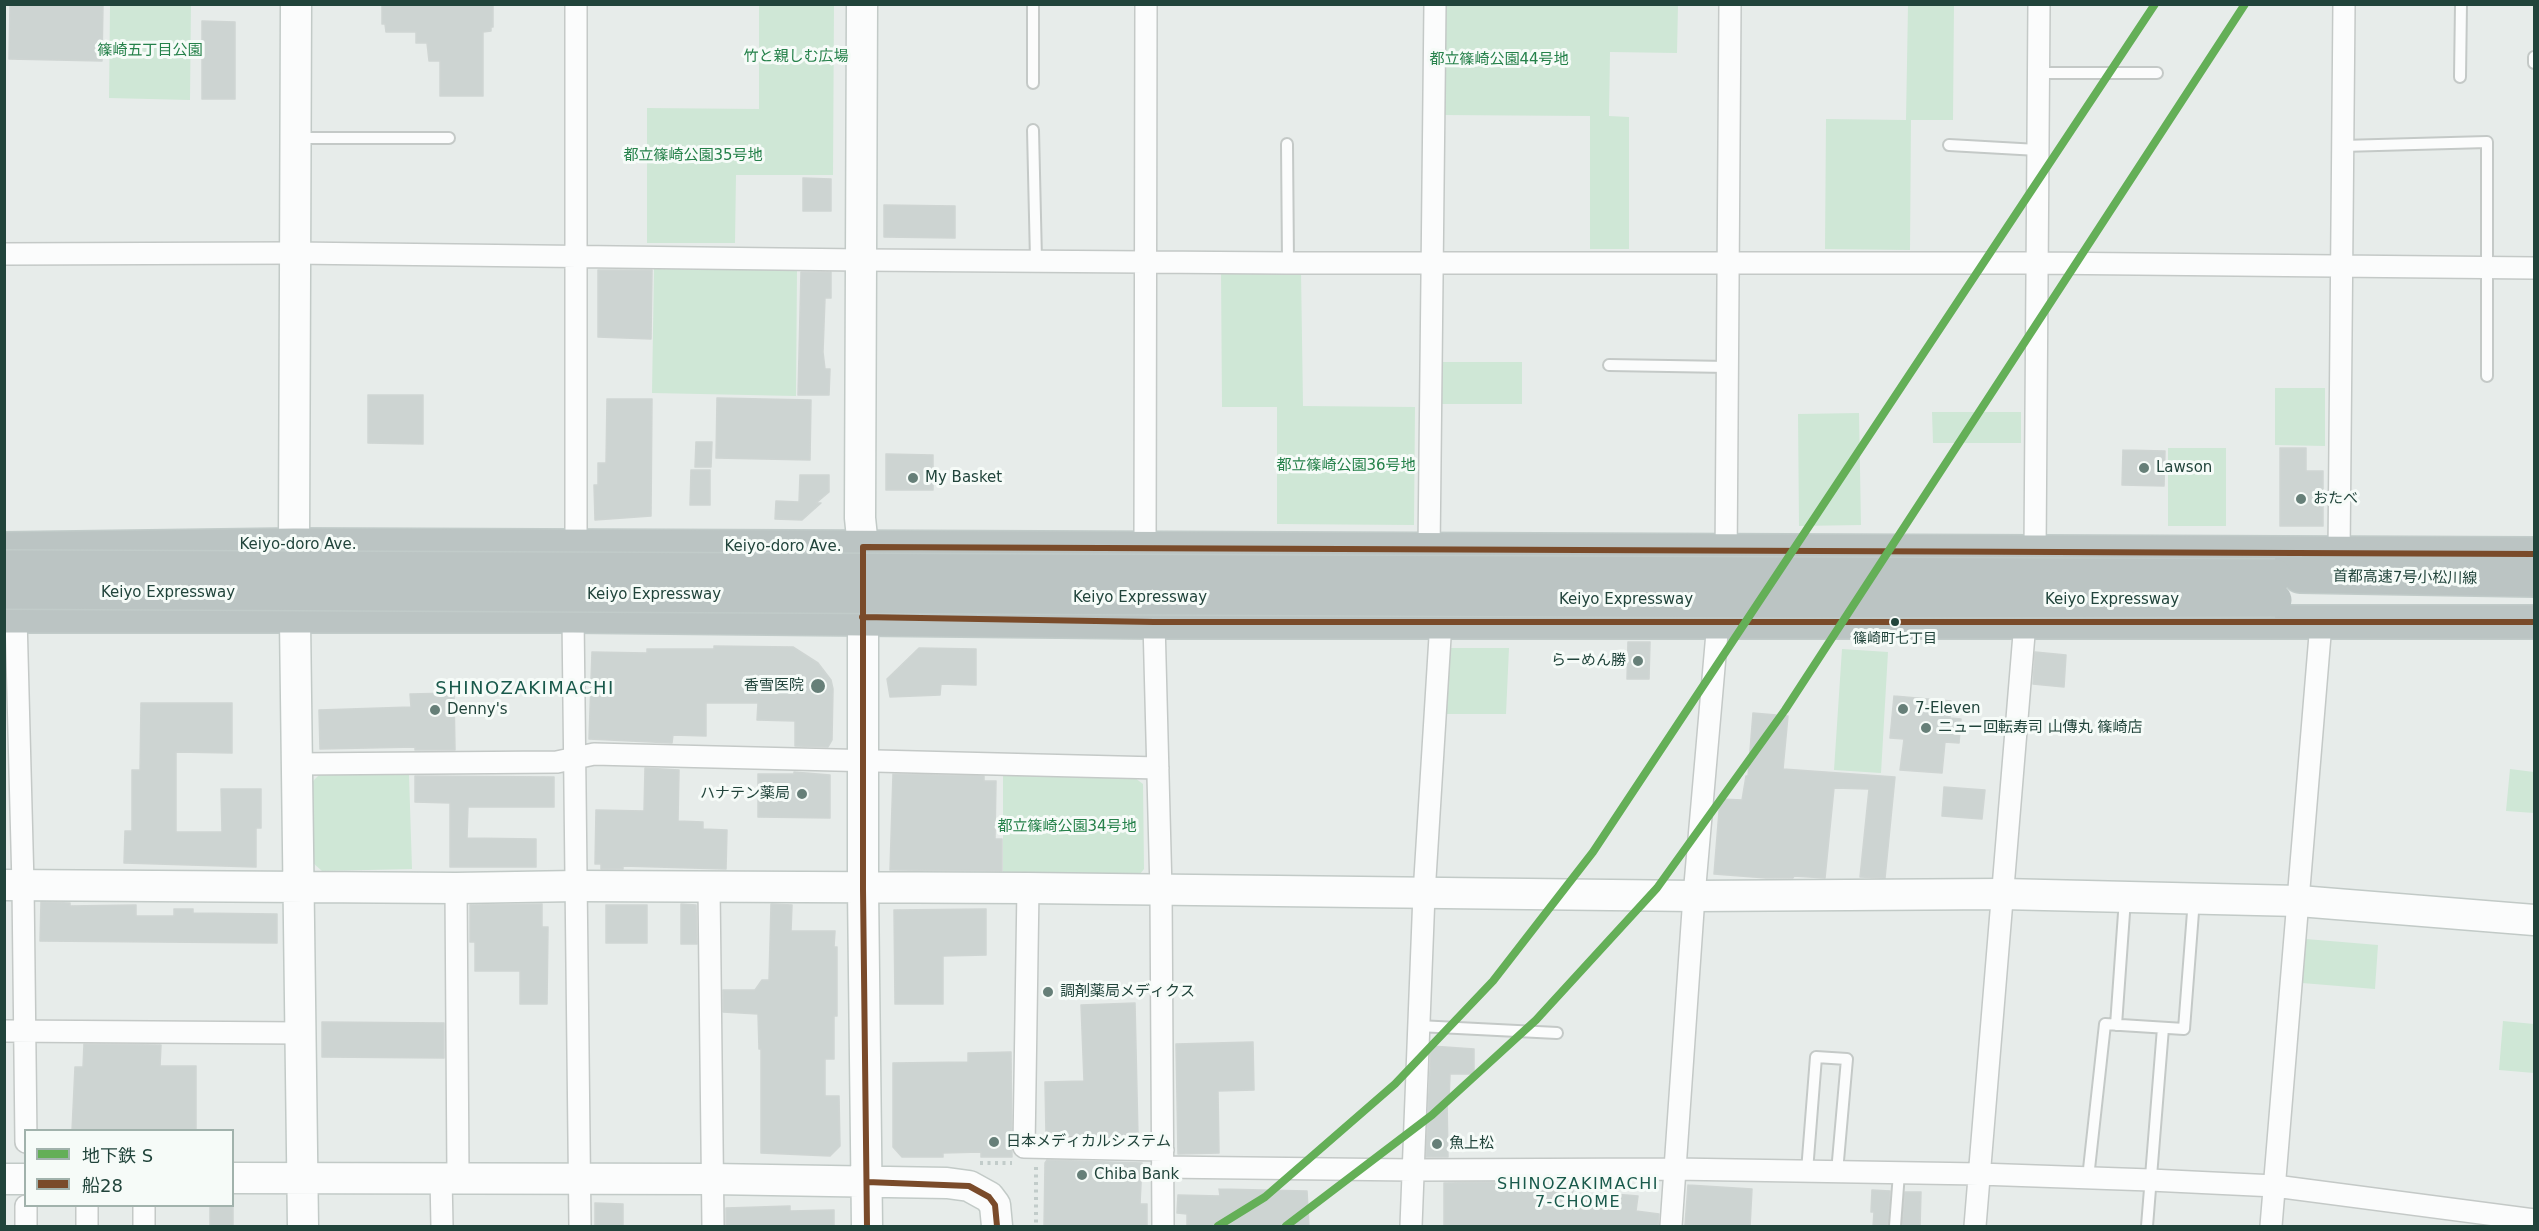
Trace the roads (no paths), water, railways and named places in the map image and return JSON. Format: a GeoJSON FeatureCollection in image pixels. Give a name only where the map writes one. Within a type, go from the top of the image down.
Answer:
{"type":"FeatureCollection","features":[{"type":"Feature","properties":{"kind":"highway","name":"Keiyo-doro Ave."},"geometry":{"type":"LineString","coordinates":[[4,549],[294,545],[2535,554]]}},
{"type":"Feature","properties":{"kind":"highway","name":"Keiyo Expressway"},"geometry":{"type":"LineString","coordinates":[[4,567],[2275,588]]}},
{"type":"Feature","properties":{"kind":"highway","name":"首都高速7号小松川線"},"geometry":{"type":"LineString","coordinates":[[2275,588],[2535,580]]}},
{"type":"Feature","properties":{"kind":"highway","name":"Keiyo Expressway"},"geometry":{"type":"LineString","coordinates":[[8,608],[1774,600],[2275,588]]}},
{"type":"Feature","properties":{"kind":"highway","name":"首都高速7号小松川線"},"geometry":{"type":"LineString","coordinates":[[2275,588],[2535,605]]}},
{"type":"Feature","properties":{"kind":"highway"},"geometry":{"type":"LineString","coordinates":[[8,608],[296,618],[573,616],[862,617],[1154,622],[1717,620],[2024,623],[2535,622]]}},
{"type":"Feature","properties":{"kind":"street"},"geometry":{"type":"LineString","coordinates":[[296,4],[294,545],[303,1227]]}},
{"type":"Feature","properties":{"kind":"street"},"geometry":{"type":"LineString","coordinates":[[576,4],[574,257],[576,546]]}},
{"type":"Feature","properties":{"kind":"street"},"geometry":{"type":"LineString","coordinates":[[862,4],[860,518],[863,547],[862,760],[867,1227]]}},
{"type":"Feature","properties":{"kind":"street"},"geometry":{"type":"LineString","coordinates":[[1144,550],[1146,4]]}},
{"type":"Feature","properties":{"kind":"street"},"geometry":{"type":"LineString","coordinates":[[1429,551],[1436,4]]}},
{"type":"Feature","properties":{"kind":"street"},"geometry":{"type":"LineString","coordinates":[[1671,1227],[1694,896],[1717,620],[1728,550],[1727,262],[1730,4]]}},
{"type":"Feature","properties":{"kind":"street"},"geometry":{"type":"LineString","coordinates":[[1975,1227],[2024,623],[2035,552],[2039,4]]}},
{"type":"Feature","properties":{"kind":"street"},"geometry":{"type":"LineString","coordinates":[[2339,554],[2344,4]]}},
{"type":"Feature","properties":{"kind":"street"},"geometry":{"type":"LineString","coordinates":[[4,254],[294,253],[1288,263],[2038,263],[2535,268]]}},
{"type":"Feature","properties":{"kind":"street"},"geometry":{"type":"LineString","coordinates":[[8,608],[14,885],[14,1031],[25,1129]]}},
{"type":"Feature","properties":{"kind":"street"},"geometry":{"type":"LineString","coordinates":[[573,616],[580,1227]]}},
{"type":"Feature","properties":{"kind":"street"},"geometry":{"type":"LineString","coordinates":[[1411,1227],[1424,894],[1441,621]]}},
{"type":"Feature","properties":{"kind":"street"},"geometry":{"type":"LineString","coordinates":[[1154,622],[1161,891],[1163,1227]]}},
{"type":"Feature","properties":{"kind":"street"},"geometry":{"type":"LineString","coordinates":[[2271,1227],[2321,623]]}},
{"type":"Feature","properties":{"kind":"street"},"geometry":{"type":"LineString","coordinates":[[297,764],[556,762],[594,754],[1158,768]]}},
{"type":"Feature","properties":{"kind":"street"},"geometry":{"type":"LineString","coordinates":[[14,885],[1028,888],[1694,896],[2002,894],[2299,901],[2535,920]]}},
{"type":"Feature","properties":{"kind":"street"},"geometry":{"type":"LineString","coordinates":[[442,1227],[449,1177],[456,888]]}},
{"type":"Feature","properties":{"kind":"street"},"geometry":{"type":"LineString","coordinates":[[709,888],[713,1227]]}},
{"type":"Feature","properties":{"kind":"street"},"geometry":{"type":"LineString","coordinates":[[1028,888],[1024,1147],[1163,1158],[1412,1170],[1675,1169],[1979,1174],[2275,1186],[2535,1220]]}},
{"type":"Feature","properties":{"kind":"street"},"geometry":{"type":"LineString","coordinates":[[14,1031],[300,1033]]}},
{"type":"Feature","properties":{"kind":"street"},"geometry":{"type":"LineString","coordinates":[[234,1178],[712,1179],[969,1186],[989,1197],[995,1205],[997,1227]]}},
{"type":"Feature","properties":{"kind":"street"},"geometry":{"type":"LineString","coordinates":[[4,1179],[24,1179]]}},
{"type":"Feature","properties":{"kind":"street"},"geometry":{"type":"LineString","coordinates":[[26,1207],[26,1227]]}},
{"type":"Feature","properties":{"kind":"street"},"geometry":{"type":"LineString","coordinates":[[87,1207],[87,1227]]}},
{"type":"Feature","properties":{"kind":"street"},"geometry":{"type":"LineString","coordinates":[[144,1207],[144,1227]]}},
{"type":"Feature","properties":{"kind":"lane"},"geometry":{"type":"LineString","coordinates":[[1033,83],[1034,4]]}},
{"type":"Feature","properties":{"kind":"lane"},"geometry":{"type":"LineString","coordinates":[[2460,77],[2461,4]]}},
{"type":"Feature","properties":{"kind":"lane"},"geometry":{"type":"LineString","coordinates":[[2534,63],[2535,57]]}},
{"type":"Feature","properties":{"kind":"lane"},"geometry":{"type":"LineString","coordinates":[[2038,73],[2157,73]]}},
{"type":"Feature","properties":{"kind":"lane"},"geometry":{"type":"LineString","coordinates":[[1033,130],[1036,260]]}},
{"type":"Feature","properties":{"kind":"lane"},"geometry":{"type":"LineString","coordinates":[[296,138],[449,138]]}},
{"type":"Feature","properties":{"kind":"lane"},"geometry":{"type":"LineString","coordinates":[[2342,146],[2487,142],[2489,268],[2487,376]]}},
{"type":"Feature","properties":{"kind":"lane"},"geometry":{"type":"LineString","coordinates":[[1287,144],[1288,263]]}},
{"type":"Feature","properties":{"kind":"lane"},"geometry":{"type":"LineString","coordinates":[[1949,145],[2038,150]]}},
{"type":"Feature","properties":{"kind":"lane"},"geometry":{"type":"LineString","coordinates":[[1609,365],[1728,367]]}},
{"type":"Feature","properties":{"kind":"lane"},"geometry":{"type":"LineString","coordinates":[[2116,1024],[2125,897]]}},
{"type":"Feature","properties":{"kind":"lane"},"geometry":{"type":"LineString","coordinates":[[2088,1178],[2105,1024],[2184,1029],[2194,899]]}},
{"type":"Feature","properties":{"kind":"lane"},"geometry":{"type":"LineString","coordinates":[[1418,1026],[1557,1033]]}},
{"type":"Feature","properties":{"kind":"lane"},"geometry":{"type":"LineString","coordinates":[[2146,1227],[2163,1028]]}},
{"type":"Feature","properties":{"kind":"lane"},"geometry":{"type":"LineString","coordinates":[[1807,1171],[1815,1057],[1847,1059],[1837,1172]]}},
{"type":"Feature","properties":{"kind":"lane"},"geometry":{"type":"LineString","coordinates":[[1895,1227],[1899,1173]]}},
{"type":"Feature","properties":{"kind":"metro line","name":"S"},"geometry":{"type":"LineString","coordinates":[[1218,1226],[1265,1197],[1395,1084],[1493,981],[1593,852],[2155,4]]}},
{"type":"Feature","properties":{"kind":"metro line","name":"S"},"geometry":{"type":"LineString","coordinates":[[1286,1226],[1432,1115],[1536,1020],[1657,888],[1785,710],[2245,4]]}},
{"type":"Feature","properties":{"kind":"place","name":"Lawson"},"geometry":{"type":"Point","coordinates":[2144,468]}},
{"type":"Feature","properties":{"kind":"place","name":"My Basket"},"geometry":{"type":"Point","coordinates":[913,478]}},
{"type":"Feature","properties":{"kind":"place","name":"おたべ"},"geometry":{"type":"Point","coordinates":[2301,499]}},
{"type":"Feature","properties":{"kind":"place","name":"篠崎町七丁目"},"geometry":{"type":"Point","coordinates":[1895,622]}},
{"type":"Feature","properties":{"kind":"place","name":"らーめん勝"},"geometry":{"type":"Point","coordinates":[1638,661]}},
{"type":"Feature","properties":{"kind":"place","name":"香雪医院"},"geometry":{"type":"Point","coordinates":[818,686]}},
{"type":"Feature","properties":{"kind":"place","name":"7-Eleven"},"geometry":{"type":"Point","coordinates":[1903,709]}},
{"type":"Feature","properties":{"kind":"place","name":"Denny's"},"geometry":{"type":"Point","coordinates":[435,710]}},
{"type":"Feature","properties":{"kind":"place","name":"ニュー回転寿司 山傳丸 篠崎店"},"geometry":{"type":"Point","coordinates":[1926,728]}},
{"type":"Feature","properties":{"kind":"place","name":"ハナテン薬局"},"geometry":{"type":"Point","coordinates":[802,794]}},
{"type":"Feature","properties":{"kind":"place","name":"調剤薬局メディクス"},"geometry":{"type":"Point","coordinates":[1048,992]}},
{"type":"Feature","properties":{"kind":"place","name":"日本メディカルシステム"},"geometry":{"type":"Point","coordinates":[994,1142]}},
{"type":"Feature","properties":{"kind":"place","name":"魚上松"},"geometry":{"type":"Point","coordinates":[1437,1144]}},
{"type":"Feature","properties":{"kind":"place","name":"Chiba Bank"},"geometry":{"type":"Point","coordinates":[1082,1175]}},
{"type":"Feature","properties":{"kind":"district","name":"SHINOZAKIMACHI"},"geometry":{"type":"Point","coordinates":[525,689]}},
{"type":"Feature","properties":{"kind":"district","name":"SHINOZAKIMACHI 7-CHOME"},"geometry":{"type":"Point","coordinates":[1578,1194]}},
{"type":"Feature","properties":{"kind":"park label","name":"篠崎五丁目公園"},"geometry":{"type":"Point","coordinates":[150,51]}},
{"type":"Feature","properties":{"kind":"park label","name":"竹と親しむ広場"},"geometry":{"type":"Point","coordinates":[796,57]}},
{"type":"Feature","properties":{"kind":"park label","name":"都立篠崎公園44号地"},"geometry":{"type":"Point","coordinates":[1499,60]}},
{"type":"Feature","properties":{"kind":"park label","name":"都立篠崎公園35号地"},"geometry":{"type":"Point","coordinates":[693,156]}},
{"type":"Feature","properties":{"kind":"park label","name":"都立篠崎公園36号地"},"geometry":{"type":"Point","coordinates":[1346,466]}},
{"type":"Feature","properties":{"kind":"park label","name":"都立篠崎公園34号地"},"geometry":{"type":"Point","coordinates":[1067,827]}}]}
